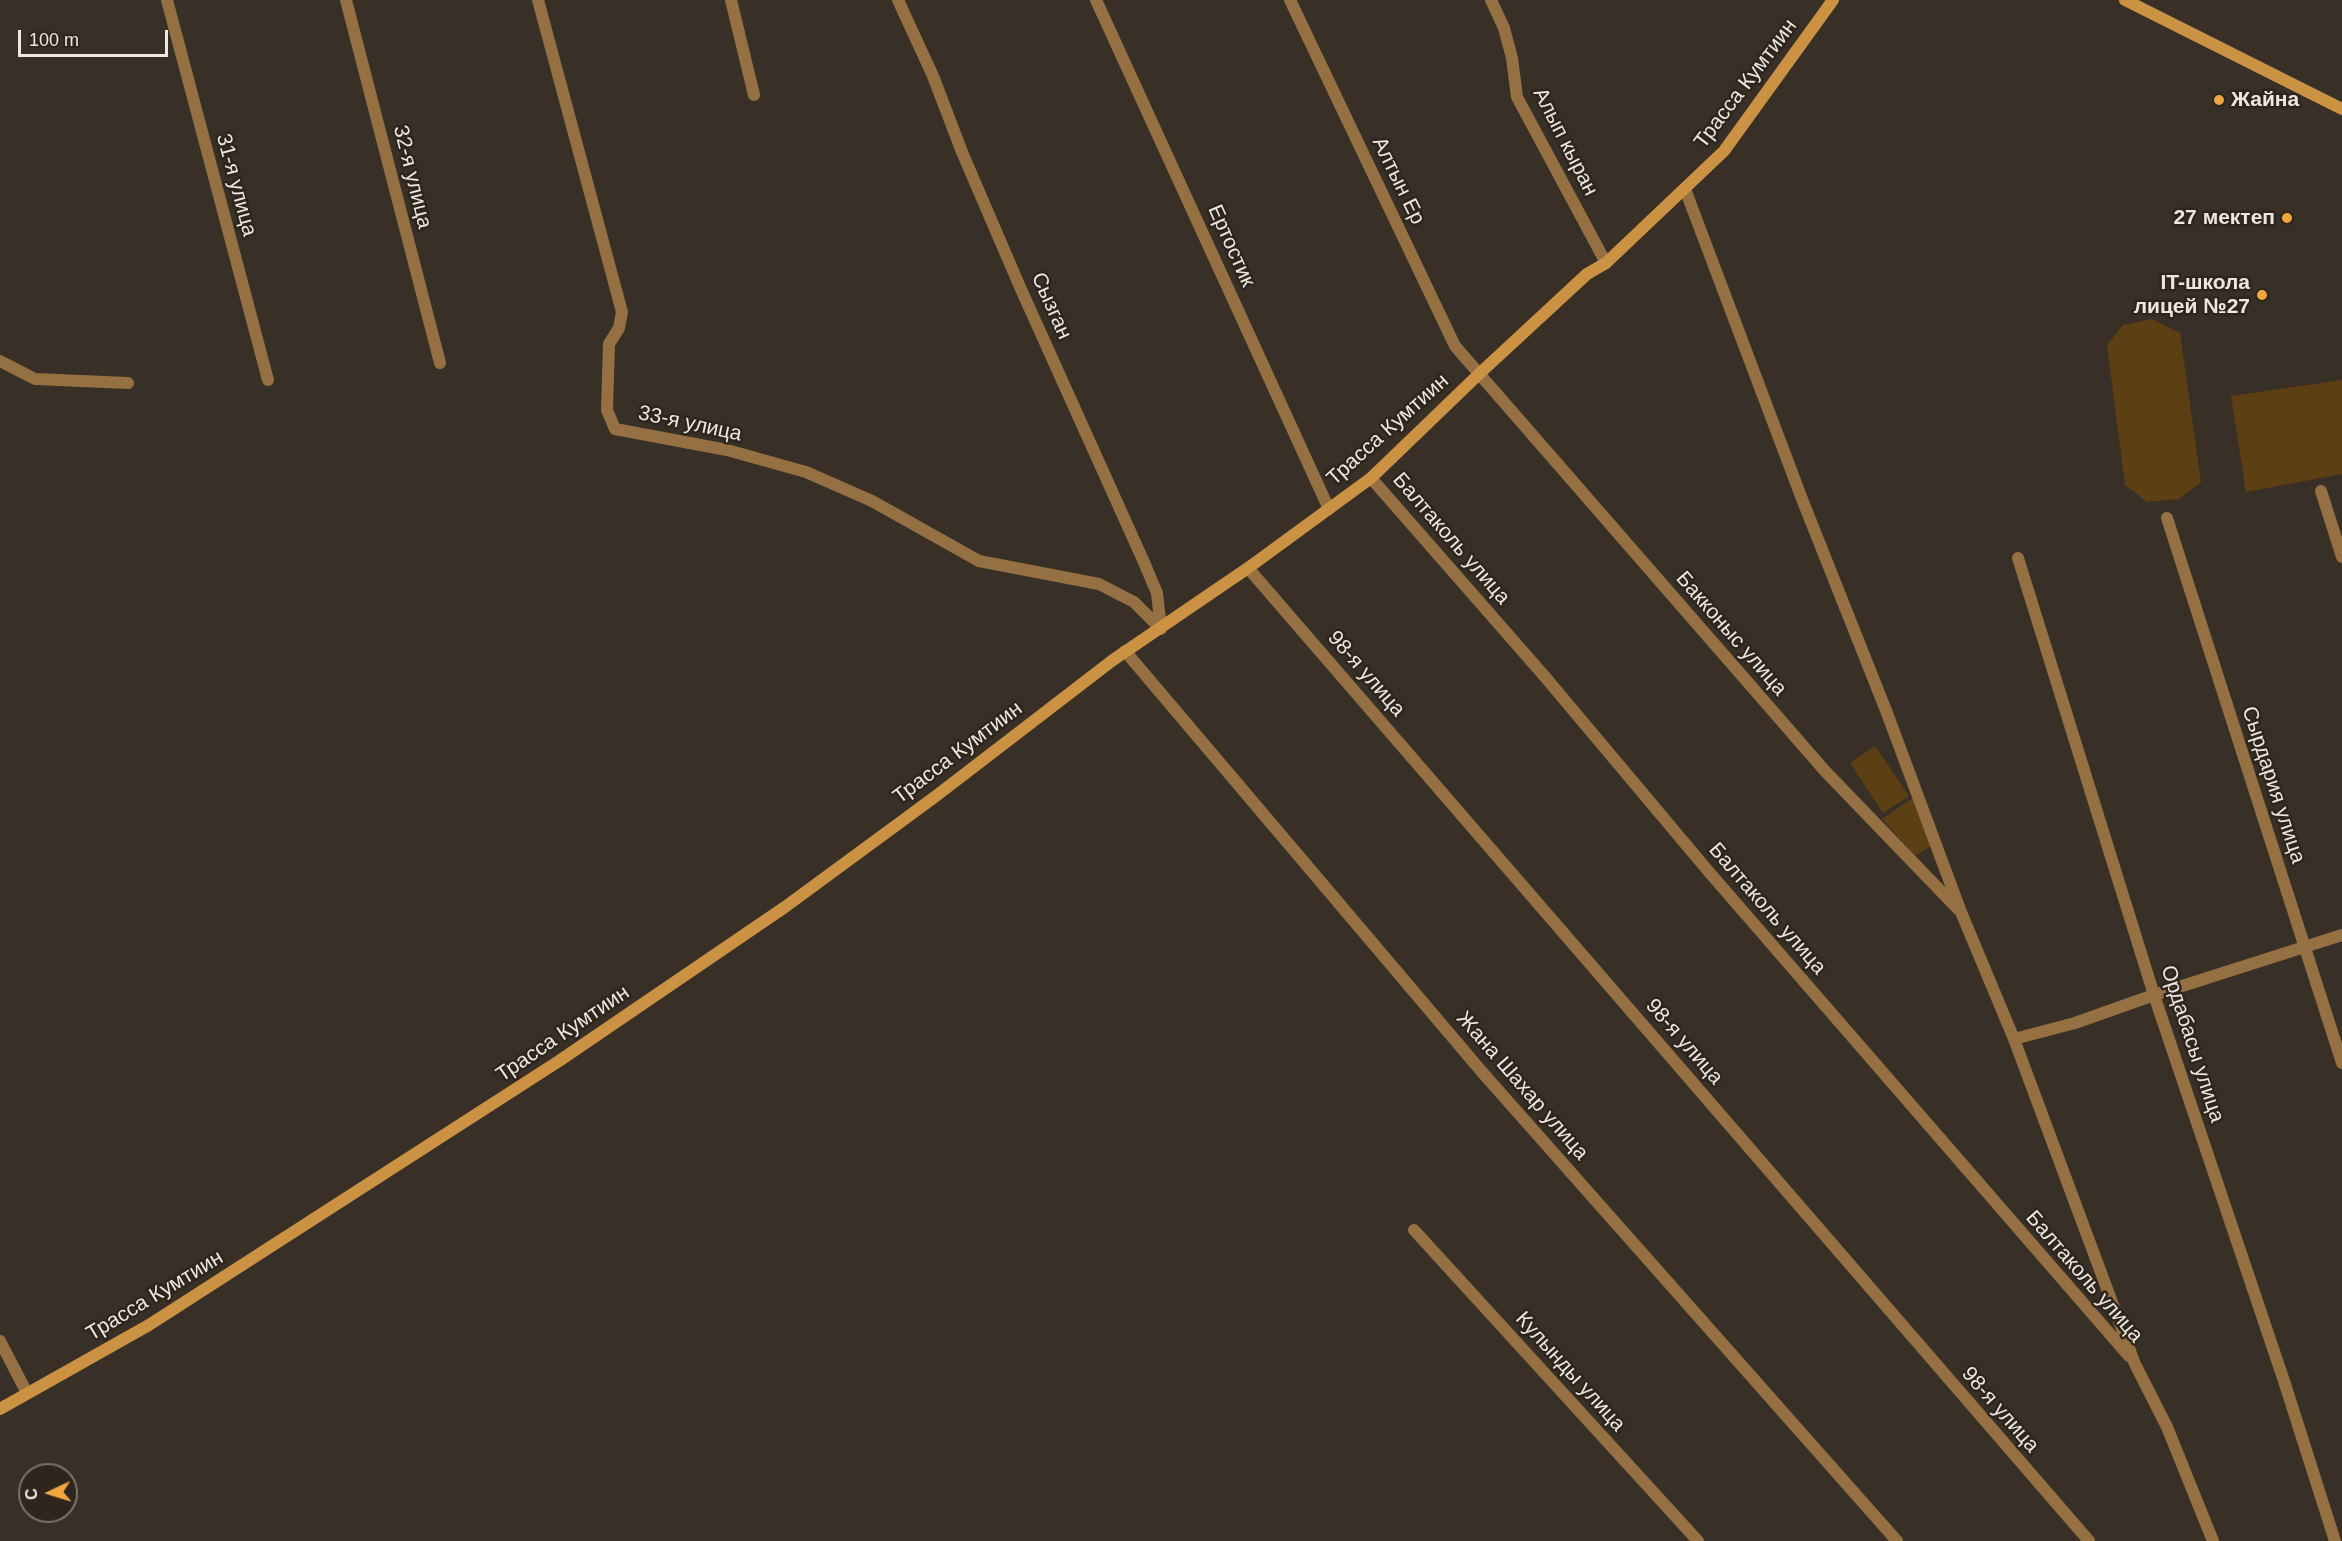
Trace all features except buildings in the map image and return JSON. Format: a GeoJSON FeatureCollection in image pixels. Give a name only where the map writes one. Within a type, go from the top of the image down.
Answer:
{"type":"FeatureCollection","features":[{"type":"Feature","properties":{"kind":"street","name":"31-я улица"},"geometry":{"type":"LineString","coordinates":[[167,0],[267,381]]}},
{"type":"Feature","properties":{"kind":"street","name":"32-я улица"},"geometry":{"type":"LineString","coordinates":[[346,0],[440,363]]}},
{"type":"Feature","properties":{"kind":"street","name":"33-я улица"},"geometry":{"type":"LineString","coordinates":[[538,0],[622,312],[619,328],[609,344],[608,410],[615,429],[727,450],[806,472],[872,501],[979,561],[1099,584],[1134,602],[1161,629]]}},
{"type":"Feature","properties":{"kind":"street"},"geometry":{"type":"LineString","coordinates":[[731,0],[754,95]]}},
{"type":"Feature","properties":{"kind":"street","name":"Сызган"},"geometry":{"type":"LineString","coordinates":[[898,0],[933,76],[962,152],[1020,287],[1157,593],[1161,629]]}},
{"type":"Feature","properties":{"kind":"street","name":"Ертостик"},"geometry":{"type":"LineString","coordinates":[[1096,0],[1329,509]]}},
{"type":"Feature","properties":{"kind":"street","name":"Алтын Ер"},"geometry":{"type":"LineString","coordinates":[[1290,0],[1455,346],[1479,374]]}},
{"type":"Feature","properties":{"kind":"street","name":"Алып кыран"},"geometry":{"type":"LineString","coordinates":[[1491,0],[1504,28],[1512,58],[1517,97],[1606,263]]}},
{"type":"Feature","properties":{"kind":"street","name":"Трасса Кумтиин"},"geometry":{"type":"LineString","coordinates":[[0,1409],[149,1325],[559,1061],[785,907],[1125,651],[1161,629],[1248,568],[1371,478],[1479,374],[1587,274],[1606,263],[1724,151],[1833,0]]}},
{"type":"Feature","properties":{"kind":"street"},"geometry":{"type":"LineString","coordinates":[[2125,0],[2342,109]]}},
{"type":"Feature","properties":{"kind":"street"},"geometry":{"type":"LineString","coordinates":[[1685,189],[1802,499],[1887,713],[1961,912],[2014,1039],[2135,1364],[2167,1427],[2213,1541]]}},
{"type":"Feature","properties":{"kind":"street"},"geometry":{"type":"LineString","coordinates":[[0,361],[35,379],[128,383]]}},
{"type":"Feature","properties":{"kind":"street","name":"Бакконыс улица"},"geometry":{"type":"LineString","coordinates":[[1479,374],[1825,771],[1961,912]]}},
{"type":"Feature","properties":{"kind":"street","name":"Балтаколь улица"},"geometry":{"type":"LineString","coordinates":[[1371,478],[1546,678],[1770,944],[2135,1364]]}},
{"type":"Feature","properties":{"kind":"street"},"geometry":{"type":"LineString","coordinates":[[2321,491],[2342,557]]}},
{"type":"Feature","properties":{"kind":"street","name":"Сырдария улица"},"geometry":{"type":"LineString","coordinates":[[2168,518],[2342,1063]]}},
{"type":"Feature","properties":{"kind":"street","name":"Ордабасы улица"},"geometry":{"type":"LineString","coordinates":[[2018,558],[2154,995],[2285,1384],[2335,1541]]}},
{"type":"Feature","properties":{"kind":"street","name":"98-я улица"},"geometry":{"type":"LineString","coordinates":[[1248,568],[2089,1541]]}},
{"type":"Feature","properties":{"kind":"street","name":"Жана Шахар улица"},"geometry":{"type":"LineString","coordinates":[[1125,651],[1482,1072],[1897,1541]]}},
{"type":"Feature","properties":{"kind":"street"},"geometry":{"type":"LineString","coordinates":[[2014,1039],[2075,1023],[2154,995],[2342,935]]}},
{"type":"Feature","properties":{"kind":"street","name":"Кулынды улица"},"geometry":{"type":"LineString","coordinates":[[1414,1230],[1698,1541]]}},
{"type":"Feature","properties":{"kind":"street"},"geometry":{"type":"LineString","coordinates":[[0,1341],[27,1393]]}},
{"type":"Feature","properties":{"kind":"shaded area"},"geometry":{"type":"Polygon","coordinates":[[[2152,319],[2180,333],[2201,482],[2179,499],[2147,502],[2125,485],[2107,345],[2123,325],[2152,319]]]}},
{"type":"Feature","properties":{"kind":"shaded area"},"geometry":{"type":"Polygon","coordinates":[[[2342,380],[2342,474],[2246,492],[2231,396],[2342,380]]]}},
{"type":"Feature","properties":{"kind":"shaded area"},"geometry":{"type":"Polygon","coordinates":[[[1875,746],[1909,796],[1883,813],[1850,763],[1875,746]]]}},
{"type":"Feature","properties":{"kind":"shaded area"},"geometry":{"type":"Polygon","coordinates":[[[1913,798],[1932,845],[1915,856],[1882,819],[1913,798]]]}},
{"type":"Feature","properties":{"kind":"place","name":"Жайна"},"geometry":{"type":"Point","coordinates":[2219,100]}},
{"type":"Feature","properties":{"kind":"place","name":"27 мектеп"},"geometry":{"type":"Point","coordinates":[2287,218]}},
{"type":"Feature","properties":{"kind":"place","name":"IT-школа лицей №27"},"geometry":{"type":"Point","coordinates":[2262,295]}}]}
